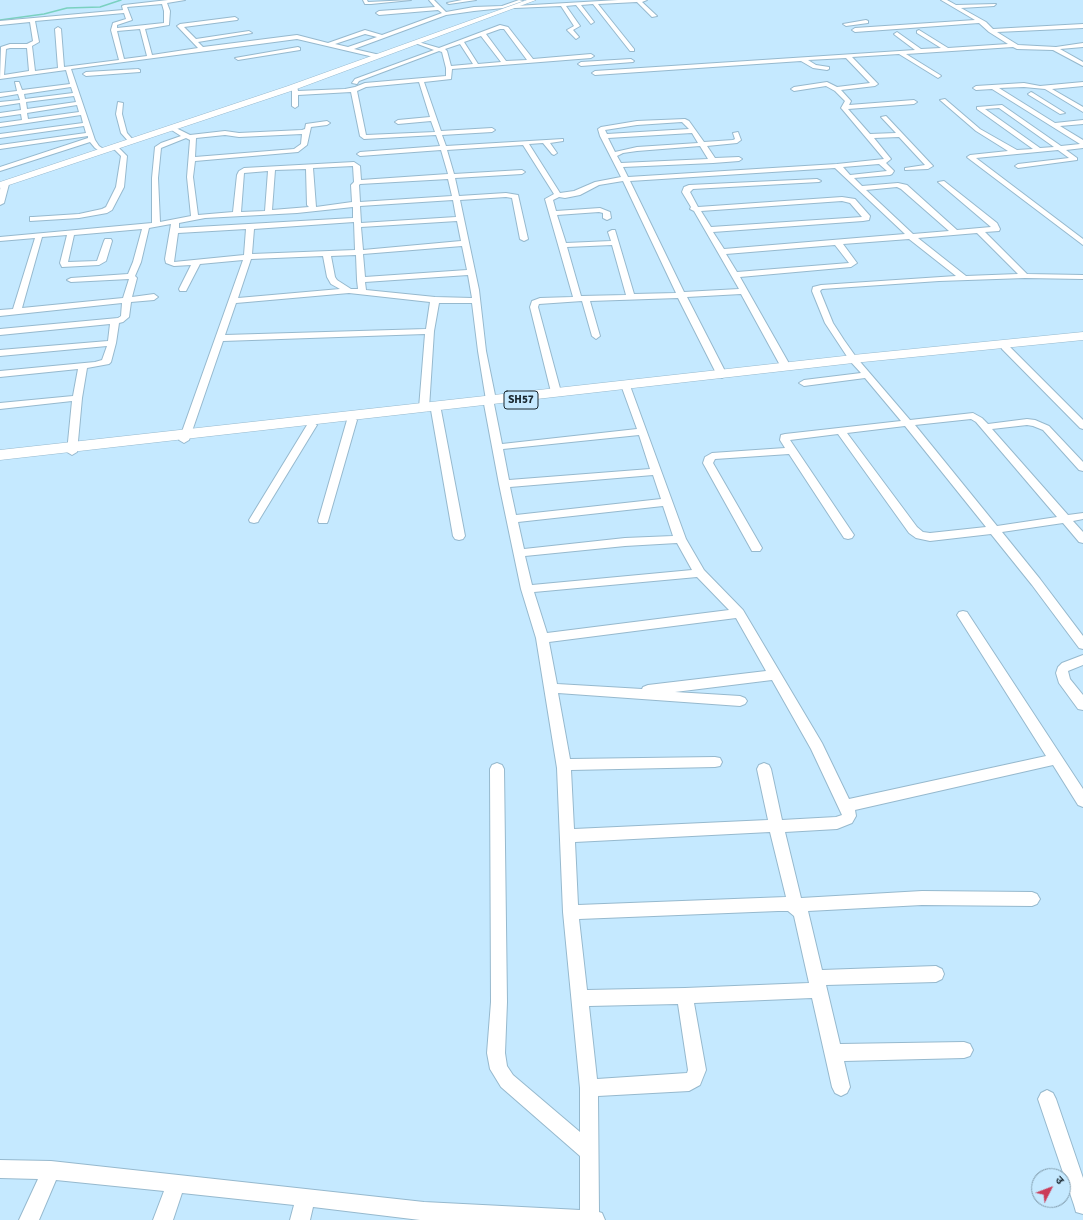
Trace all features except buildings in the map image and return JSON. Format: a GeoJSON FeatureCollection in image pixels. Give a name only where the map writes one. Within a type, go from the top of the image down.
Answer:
{"type":"FeatureCollection","features":[{"type":"Feature","properties":{"kind":"main road","name":"SH57"},"geometry":{"type":"LineString","coordinates":[[0,460],[184,437],[1018,342],[1083,336]]}},
{"type":"Feature","properties":{"kind":"main road","name":"SH57"},"geometry":{"type":"LineString","coordinates":[[661,383],[786,367],[1005,347],[1032,344],[1041,341]]}},
{"type":"Feature","properties":{"kind":"main road","name":"SH57"},"geometry":{"type":"LineString","coordinates":[[490,402],[556,392],[627,387]]}},
{"type":"Feature","properties":{"kind":"main road","name":"SH57"},"geometry":{"type":"LineString","coordinates":[[184,437],[312,425],[430,409]]}},
{"type":"Feature","properties":{"kind":"main road","name":"SH57"},"geometry":{"type":"LineString","coordinates":[[0,455],[72,450]]}},
{"type":"Feature","properties":{"kind":"street"},"geometry":{"type":"LineString","coordinates":[[122,61],[114,30],[115,24],[129,20],[124,6],[183,0]]}},
{"type":"Feature","properties":{"kind":"street"},"geometry":{"type":"LineString","coordinates":[[364,0],[371,3],[409,0]]}},
{"type":"Feature","properties":{"kind":"street"},"geometry":{"type":"LineString","coordinates":[[449,3],[474,0]]}},
{"type":"Feature","properties":{"kind":"street"},"geometry":{"type":"LineString","coordinates":[[495,0],[505,9]]}},
{"type":"Feature","properties":{"kind":"street"},"geometry":{"type":"LineString","coordinates":[[0,203],[2,185],[131,141],[295,90],[378,56],[505,9],[524,0]]}},
{"type":"Feature","properties":{"kind":"street"},"geometry":{"type":"LineString","coordinates":[[515,7],[533,0]]}},
{"type":"Feature","properties":{"kind":"street"},"geometry":{"type":"LineString","coordinates":[[562,5],[574,0]]}},
{"type":"Feature","properties":{"kind":"street"},"geometry":{"type":"LineString","coordinates":[[638,0],[654,16]]}},
{"type":"Feature","properties":{"kind":"street"},"geometry":{"type":"LineString","coordinates":[[348,49],[445,14],[515,7],[645,0]]}},
{"type":"Feature","properties":{"kind":"street"},"geometry":{"type":"LineString","coordinates":[[943,0],[980,21],[1013,45],[1021,48],[1056,49],[1083,64]]}},
{"type":"Feature","properties":{"kind":"street"},"geometry":{"type":"LineString","coordinates":[[375,8],[432,1],[445,14]]}},
{"type":"Feature","properties":{"kind":"street"},"geometry":{"type":"LineString","coordinates":[[114,30],[162,26],[167,24],[167,11],[164,2]]}},
{"type":"Feature","properties":{"kind":"street"},"geometry":{"type":"LineString","coordinates":[[371,3],[385,20]]}},
{"type":"Feature","properties":{"kind":"street"},"geometry":{"type":"LineString","coordinates":[[595,3],[632,50]]}},
{"type":"Feature","properties":{"kind":"street"},"geometry":{"type":"LineString","coordinates":[[578,4],[591,22]]}},
{"type":"Feature","properties":{"kind":"street"},"geometry":{"type":"LineString","coordinates":[[562,5],[577,26],[570,30],[576,37]]}},
{"type":"Feature","properties":{"kind":"street"},"geometry":{"type":"LineString","coordinates":[[955,7],[994,5]]}},
{"type":"Feature","properties":{"kind":"street"},"geometry":{"type":"LineString","coordinates":[[379,13],[440,8]]}},
{"type":"Feature","properties":{"kind":"street"},"geometry":{"type":"LineString","coordinates":[[0,23],[125,11]]}},
{"type":"Feature","properties":{"kind":"street"},"geometry":{"type":"LineString","coordinates":[[961,15],[969,15]]}},
{"type":"Feature","properties":{"kind":"street"},"geometry":{"type":"LineString","coordinates":[[202,49],[180,26],[234,18],[240,24]]}},
{"type":"Feature","properties":{"kind":"street"},"geometry":{"type":"LineString","coordinates":[[32,20],[36,42],[29,45],[2,48],[1,77],[150,58],[202,49],[297,36],[378,56]]}},
{"type":"Feature","properties":{"kind":"street"},"geometry":{"type":"LineString","coordinates":[[884,21],[893,27]]}},
{"type":"Feature","properties":{"kind":"street"},"geometry":{"type":"LineString","coordinates":[[855,30],[980,21]]}},
{"type":"Feature","properties":{"kind":"street"},"geometry":{"type":"LineString","coordinates":[[846,24],[869,22]]}},
{"type":"Feature","properties":{"kind":"street"},"geometry":{"type":"LineString","coordinates":[[992,31],[1083,26]]}},
{"type":"Feature","properties":{"kind":"street"},"geometry":{"type":"LineString","coordinates":[[142,27],[150,58]]}},
{"type":"Feature","properties":{"kind":"street"},"geometry":{"type":"LineString","coordinates":[[492,130],[366,138],[363,136],[355,82],[500,27],[505,27],[531,61]]}},
{"type":"Feature","properties":{"kind":"street"},"geometry":{"type":"LineString","coordinates":[[189,36],[244,28],[258,42],[273,53]]}},
{"type":"Feature","properties":{"kind":"street"},"geometry":{"type":"LineString","coordinates":[[58,29],[64,69]]}},
{"type":"Feature","properties":{"kind":"street"},"geometry":{"type":"LineString","coordinates":[[912,32],[937,30]]}},
{"type":"Feature","properties":{"kind":"street"},"geometry":{"type":"LineString","coordinates":[[330,44],[365,32],[384,37]]}},
{"type":"Feature","properties":{"kind":"street"},"geometry":{"type":"LineString","coordinates":[[919,32],[946,49]]}},
{"type":"Feature","properties":{"kind":"street"},"geometry":{"type":"LineString","coordinates":[[194,41],[249,33]]}},
{"type":"Feature","properties":{"kind":"street"},"geometry":{"type":"LineString","coordinates":[[482,33],[506,64]]}},
{"type":"Feature","properties":{"kind":"street"},"geometry":{"type":"LineString","coordinates":[[904,33],[894,34],[920,51]]}},
{"type":"Feature","properties":{"kind":"street"},"geometry":{"type":"LineString","coordinates":[[460,41],[477,66]]}},
{"type":"Feature","properties":{"kind":"street"},"geometry":{"type":"LineString","coordinates":[[295,90],[357,88],[365,85],[448,79],[449,68],[444,51],[417,42]]}},
{"type":"Feature","properties":{"kind":"street"},"geometry":{"type":"LineString","coordinates":[[29,45],[32,73]]}},
{"type":"Feature","properties":{"kind":"street"},"geometry":{"type":"LineString","coordinates":[[595,73],[1013,45]]}},
{"type":"Feature","properties":{"kind":"street"},"geometry":{"type":"LineString","coordinates":[[1056,49],[1061,47],[1083,45]]}},
{"type":"Feature","properties":{"kind":"street"},"geometry":{"type":"LineString","coordinates":[[238,58],[298,49]]}},
{"type":"Feature","properties":{"kind":"street"},"geometry":{"type":"LineString","coordinates":[[562,52],[588,50]]}},
{"type":"Feature","properties":{"kind":"street"},"geometry":{"type":"LineString","coordinates":[[1063,52],[1083,50]]}},
{"type":"Feature","properties":{"kind":"street"},"geometry":{"type":"LineString","coordinates":[[899,52],[938,76]]}},
{"type":"Feature","properties":{"kind":"street"},"geometry":{"type":"LineString","coordinates":[[526,55],[536,54]]}},
{"type":"Feature","properties":{"kind":"street"},"geometry":{"type":"LineString","coordinates":[[449,68],[592,56]]}},
{"type":"Feature","properties":{"kind":"street"},"geometry":{"type":"LineString","coordinates":[[837,90],[875,84],[847,56]]}},
{"type":"Feature","properties":{"kind":"street"},"geometry":{"type":"LineString","coordinates":[[802,58],[815,67],[827,68]]}},
{"type":"Feature","properties":{"kind":"street"},"geometry":{"type":"LineString","coordinates":[[563,59],[573,65],[631,61]]}},
{"type":"Feature","properties":{"kind":"street"},"geometry":{"type":"LineString","coordinates":[[95,73],[97,65]]}},
{"type":"Feature","properties":{"kind":"street"},"geometry":{"type":"LineString","coordinates":[[64,69],[76,75]]}},
{"type":"Feature","properties":{"kind":"street"},"geometry":{"type":"LineString","coordinates":[[63,77],[95,73],[138,71]]}},
{"type":"Feature","properties":{"kind":"street"},"geometry":{"type":"LineString","coordinates":[[76,75],[73,85],[86,124],[97,147],[103,151]]}},
{"type":"Feature","properties":{"kind":"street"},"geometry":{"type":"LineString","coordinates":[[421,81],[452,176],[476,301],[482,351],[504,484],[527,589],[542,638],[563,765],[571,912],[589,1088],[590,1220]]}},
{"type":"Feature","properties":{"kind":"street"},"geometry":{"type":"LineString","coordinates":[[801,88],[796,84],[816,81]]}},
{"type":"Feature","properties":{"kind":"street"},"geometry":{"type":"LineString","coordinates":[[24,82],[14,83],[23,101],[25,121],[36,158]]}},
{"type":"Feature","properties":{"kind":"street"},"geometry":{"type":"LineString","coordinates":[[794,89],[827,84],[837,90],[848,101],[845,107]]}},
{"type":"Feature","properties":{"kind":"street"},"geometry":{"type":"LineString","coordinates":[[976,88],[1024,85],[1034,88],[1083,84]]}},
{"type":"Feature","properties":{"kind":"street"},"geometry":{"type":"LineString","coordinates":[[0,95],[73,85]]}},
{"type":"Feature","properties":{"kind":"street"},"geometry":{"type":"LineString","coordinates":[[994,86],[1083,143]]}},
{"type":"Feature","properties":{"kind":"street"},"geometry":{"type":"LineString","coordinates":[[1045,87],[1083,110]]}},
{"type":"Feature","properties":{"kind":"street"},"geometry":{"type":"LineString","coordinates":[[294,106],[295,90]]}},
{"type":"Feature","properties":{"kind":"street"},"geometry":{"type":"LineString","coordinates":[[1024,95],[1054,92]]}},
{"type":"Feature","properties":{"kind":"street"},"geometry":{"type":"LineString","coordinates":[[0,104],[76,94]]}},
{"type":"Feature","properties":{"kind":"street"},"geometry":{"type":"LineString","coordinates":[[1031,94],[1062,113]]}},
{"type":"Feature","properties":{"kind":"street"},"geometry":{"type":"LineString","coordinates":[[1008,96],[1016,95]]}},
{"type":"Feature","properties":{"kind":"street"},"geometry":{"type":"LineString","coordinates":[[943,100],[978,130],[1016,153]]}},
{"type":"Feature","properties":{"kind":"street"},"geometry":{"type":"LineString","coordinates":[[845,107],[914,102]]}},
{"type":"Feature","properties":{"kind":"street"},"geometry":{"type":"LineString","coordinates":[[120,103],[119,114],[124,133],[131,141]]}},
{"type":"Feature","properties":{"kind":"street"},"geometry":{"type":"LineString","coordinates":[[0,115],[79,104]]}},
{"type":"Feature","properties":{"kind":"street"},"geometry":{"type":"LineString","coordinates":[[1018,166],[1052,162],[1075,159],[1000,106],[979,108],[1052,162]]}},
{"type":"Feature","properties":{"kind":"street"},"geometry":{"type":"LineString","coordinates":[[596,336],[581,299],[549,199],[558,195],[565,196],[577,193],[597,183],[625,179],[837,166],[881,162],[888,159],[844,108],[845,107]]}},
{"type":"Feature","properties":{"kind":"street"},"geometry":{"type":"LineString","coordinates":[[0,125],[83,113]]}},
{"type":"Feature","properties":{"kind":"street"},"geometry":{"type":"LineString","coordinates":[[884,117],[930,166],[907,169]]}},
{"type":"Feature","properties":{"kind":"street"},"geometry":{"type":"LineString","coordinates":[[398,122],[434,119]]}},
{"type":"Feature","properties":{"kind":"street"},"geometry":{"type":"LineString","coordinates":[[713,160],[694,131],[685,121],[676,120],[603,128],[600,131],[722,375]]}},
{"type":"Feature","properties":{"kind":"street"},"geometry":{"type":"LineString","coordinates":[[1054,125],[1083,122]]}},
{"type":"Feature","properties":{"kind":"street"},"geometry":{"type":"LineString","coordinates":[[191,159],[296,152],[304,145],[308,125],[327,123]]}},
{"type":"Feature","properties":{"kind":"street"},"geometry":{"type":"LineString","coordinates":[[0,136],[86,124]]}},
{"type":"Feature","properties":{"kind":"street"},"geometry":{"type":"LineString","coordinates":[[172,128],[189,137]]}},
{"type":"Feature","properties":{"kind":"street"},"geometry":{"type":"LineString","coordinates":[[156,225],[155,178],[158,147],[163,144],[189,137],[225,133],[240,135],[306,131]]}},
{"type":"Feature","properties":{"kind":"street"},"geometry":{"type":"LineString","coordinates":[[603,136],[694,131]]}},
{"type":"Feature","properties":{"kind":"street"},"geometry":{"type":"LineString","coordinates":[[613,155],[622,151],[636,149],[735,142],[738,140],[736,133]]}},
{"type":"Feature","properties":{"kind":"street"},"geometry":{"type":"LineString","coordinates":[[1071,135],[1083,134]]}},
{"type":"Feature","properties":{"kind":"street"},"geometry":{"type":"LineString","coordinates":[[869,136],[900,135]]}},
{"type":"Feature","properties":{"kind":"street"},"geometry":{"type":"LineString","coordinates":[[0,147],[32,142],[91,137]]}},
{"type":"Feature","properties":{"kind":"street"},"geometry":{"type":"LineString","coordinates":[[0,169],[36,158],[91,137]]}},
{"type":"Feature","properties":{"kind":"street"},"geometry":{"type":"LineString","coordinates":[[189,137],[191,159],[190,177],[195,217]]}},
{"type":"Feature","properties":{"kind":"street"},"geometry":{"type":"LineString","coordinates":[[360,154],[561,140]]}},
{"type":"Feature","properties":{"kind":"street"},"geometry":{"type":"LineString","coordinates":[[545,141],[554,154]]}},
{"type":"Feature","properties":{"kind":"street"},"geometry":{"type":"LineString","coordinates":[[525,143],[558,195]]}},
{"type":"Feature","properties":{"kind":"street"},"geometry":{"type":"LineString","coordinates":[[1083,146],[970,157],[1083,243]]}},
{"type":"Feature","properties":{"kind":"street"},"geometry":{"type":"LineString","coordinates":[[33,219],[79,216],[104,211],[109,208],[120,187],[124,156],[115,147]]}},
{"type":"Feature","properties":{"kind":"street"},"geometry":{"type":"LineString","coordinates":[[618,165],[739,159]]}},
{"type":"Feature","properties":{"kind":"street"},"geometry":{"type":"LineString","coordinates":[[848,176],[890,173],[891,171],[881,162]]}},
{"type":"Feature","properties":{"kind":"street"},"geometry":{"type":"LineString","coordinates":[[237,214],[241,172],[250,169],[354,164],[357,166],[358,182],[355,185],[362,293]]}},
{"type":"Feature","properties":{"kind":"street"},"geometry":{"type":"LineString","coordinates":[[309,166],[311,205],[313,208]]}},
{"type":"Feature","properties":{"kind":"street"},"geometry":{"type":"LineString","coordinates":[[837,166],[912,237],[964,278]]}},
{"type":"Feature","properties":{"kind":"street"},"geometry":{"type":"LineString","coordinates":[[268,213],[272,168]]}},
{"type":"Feature","properties":{"kind":"street"},"geometry":{"type":"LineString","coordinates":[[358,182],[522,172]]}},
{"type":"Feature","properties":{"kind":"street"},"geometry":{"type":"LineString","coordinates":[[786,367],[735,275],[694,209],[686,189],[817,181]]}},
{"type":"Feature","properties":{"kind":"street"},"geometry":{"type":"LineString","coordinates":[[721,252],[993,230],[996,228],[942,182]]}},
{"type":"Feature","properties":{"kind":"street"},"geometry":{"type":"LineString","coordinates":[[860,188],[898,185],[904,187],[956,233]]}},
{"type":"Feature","properties":{"kind":"street"},"geometry":{"type":"LineString","coordinates":[[0,239],[156,225],[195,217],[297,211],[357,204],[506,195],[515,197],[524,239]]}},
{"type":"Feature","properties":{"kind":"street"},"geometry":{"type":"LineString","coordinates":[[694,209],[842,199],[852,201],[866,216],[866,218],[863,219],[707,230]]}},
{"type":"Feature","properties":{"kind":"street"},"geometry":{"type":"LineString","coordinates":[[554,213],[600,210],[606,212],[607,218]]}},
{"type":"Feature","properties":{"kind":"street"},"geometry":{"type":"LineString","coordinates":[[175,231],[250,226],[460,219]]}},
{"type":"Feature","properties":{"kind":"street"},"geometry":{"type":"LineString","coordinates":[[175,222],[175,231],[169,259],[170,262],[360,252],[465,243]]}},
{"type":"Feature","properties":{"kind":"street"},"geometry":{"type":"LineString","coordinates":[[0,332],[115,320],[125,317],[127,300],[133,278],[131,276],[137,262],[146,226]]}},
{"type":"Feature","properties":{"kind":"street"},"geometry":{"type":"LineString","coordinates":[[184,437],[248,257],[250,226]]}},
{"type":"Feature","properties":{"kind":"street"},"geometry":{"type":"LineString","coordinates":[[979,231],[1025,276]]}},
{"type":"Feature","properties":{"kind":"street"},"geometry":{"type":"LineString","coordinates":[[612,232],[631,297]]}},
{"type":"Feature","properties":{"kind":"street"},"geometry":{"type":"LineString","coordinates":[[71,233],[64,263],[65,265],[99,263],[102,261],[108,241]]}},
{"type":"Feature","properties":{"kind":"street"},"geometry":{"type":"LineString","coordinates":[[17,311],[40,236]]}},
{"type":"Feature","properties":{"kind":"street"},"geometry":{"type":"LineString","coordinates":[[564,246],[616,243]]}},
{"type":"Feature","properties":{"kind":"street"},"geometry":{"type":"LineString","coordinates":[[735,275],[851,265],[853,263],[838,243]]}},
{"type":"Feature","properties":{"kind":"street"},"geometry":{"type":"LineString","coordinates":[[327,254],[331,277],[334,282],[349,291]]}},
{"type":"Feature","properties":{"kind":"street"},"geometry":{"type":"LineString","coordinates":[[183,289],[197,261]]}},
{"type":"Feature","properties":{"kind":"street"},"geometry":{"type":"LineString","coordinates":[[361,280],[471,272]]}},
{"type":"Feature","properties":{"kind":"street"},"geometry":{"type":"LineString","coordinates":[[71,280],[131,276]]}},
{"type":"Feature","properties":{"kind":"street"},"geometry":{"type":"LineString","coordinates":[[1083,277],[1025,276],[964,278],[821,287],[816,289],[829,323],[855,361],[1036,582],[1083,646]]}},
{"type":"Feature","properties":{"kind":"street"},"geometry":{"type":"LineString","coordinates":[[233,301],[349,291],[435,300],[476,301]]}},
{"type":"Feature","properties":{"kind":"street"},"geometry":{"type":"LineString","coordinates":[[556,392],[534,307],[535,303],[540,301],[744,291]]}},
{"type":"Feature","properties":{"kind":"street"},"geometry":{"type":"LineString","coordinates":[[0,312],[154,297]]}},
{"type":"Feature","properties":{"kind":"street"},"geometry":{"type":"LineString","coordinates":[[435,300],[430,331],[430,409],[459,536]]}},
{"type":"Feature","properties":{"kind":"street"},"geometry":{"type":"LineString","coordinates":[[0,374],[83,366],[106,362],[112,343],[115,320]]}},
{"type":"Feature","properties":{"kind":"street"},"geometry":{"type":"LineString","coordinates":[[220,338],[430,331]]}},
{"type":"Feature","properties":{"kind":"street"},"geometry":{"type":"LineString","coordinates":[[0,353],[112,343]]}},
{"type":"Feature","properties":{"kind":"street"},"geometry":{"type":"LineString","coordinates":[[1005,347],[1083,426]]}},
{"type":"Feature","properties":{"kind":"street"},"geometry":{"type":"LineString","coordinates":[[72,450],[77,398],[83,366]]}},
{"type":"Feature","properties":{"kind":"street"},"geometry":{"type":"LineString","coordinates":[[804,383],[868,375]]}},
{"type":"Feature","properties":{"kind":"street"},"geometry":{"type":"LineString","coordinates":[[568,836],[842,822],[849,816],[846,806],[817,747],[739,613],[700,573],[680,539],[666,502],[657,472],[641,432],[627,387]]}},
{"type":"Feature","properties":{"kind":"street"},"geometry":{"type":"LineString","coordinates":[[0,406],[77,398]]}},
{"type":"Feature","properties":{"kind":"street"},"geometry":{"type":"LineString","coordinates":[[848,535],[792,451],[785,440],[785,437],[906,422],[973,416],[986,427],[1083,539]]}},
{"type":"Feature","properties":{"kind":"street"},"geometry":{"type":"LineString","coordinates":[[323,520],[352,420]]}},
{"type":"Feature","properties":{"kind":"street"},"geometry":{"type":"LineString","coordinates":[[986,427],[1027,422],[1035,423],[1046,428],[1083,468]]}},
{"type":"Feature","properties":{"kind":"street"},"geometry":{"type":"LineString","coordinates":[[254,520],[312,425]]}},
{"type":"Feature","properties":{"kind":"street"},"geometry":{"type":"LineString","coordinates":[[841,430],[916,534],[930,537],[994,530],[1083,516]]}},
{"type":"Feature","properties":{"kind":"street"},"geometry":{"type":"LineString","coordinates":[[498,447],[641,432]]}},
{"type":"Feature","properties":{"kind":"street"},"geometry":{"type":"LineString","coordinates":[[756,548],[708,463],[709,459],[712,456],[792,451]]}},
{"type":"Feature","properties":{"kind":"street"},"geometry":{"type":"LineString","coordinates":[[504,484],[657,472]]}},
{"type":"Feature","properties":{"kind":"street"},"geometry":{"type":"LineString","coordinates":[[512,519],[666,502]]}},
{"type":"Feature","properties":{"kind":"street"},"geometry":{"type":"LineString","coordinates":[[519,553],[625,542],[680,539]]}},
{"type":"Feature","properties":{"kind":"street"},"geometry":{"type":"LineString","coordinates":[[527,589],[700,573]]}},
{"type":"Feature","properties":{"kind":"street"},"geometry":{"type":"LineString","coordinates":[[542,638],[739,613]]}},
{"type":"Feature","properties":{"kind":"street"},"geometry":{"type":"LineString","coordinates":[[963,615],[1083,801]]}},
{"type":"Feature","properties":{"kind":"street"},"geometry":{"type":"LineString","coordinates":[[1083,660],[1066,666],[1062,670],[1064,680],[1083,705]]}},
{"type":"Feature","properties":{"kind":"street"},"geometry":{"type":"LineString","coordinates":[[617,693],[774,675]]}},
{"type":"Feature","properties":{"kind":"street"},"geometry":{"type":"LineString","coordinates":[[551,688],[740,701]]}},
{"type":"Feature","properties":{"kind":"street"},"geometry":{"type":"LineString","coordinates":[[846,806],[1056,759]]}},
{"type":"Feature","properties":{"kind":"street"},"geometry":{"type":"LineString","coordinates":[[563,765],[715,762]]}},
{"type":"Feature","properties":{"kind":"street"},"geometry":{"type":"LineString","coordinates":[[497,769],[498,1002],[496,1053],[499,1069],[507,1081],[590,1152]]}},
{"type":"Feature","properties":{"kind":"street"},"geometry":{"type":"LineString","coordinates":[[764,769],[776,826],[796,906],[801,913],[841,1087]]}},
{"type":"Feature","properties":{"kind":"street"},"geometry":{"type":"LineString","coordinates":[[571,912],[778,904],[796,906],[922,898],[1032,899]]}},
{"type":"Feature","properties":{"kind":"street"},"geometry":{"type":"LineString","coordinates":[[581,998],[685,996],[936,974]]}},
{"type":"Feature","properties":{"kind":"street"},"geometry":{"type":"LineString","coordinates":[[589,1088],[689,1082],[694,1079],[697,1070],[685,996]]}},
{"type":"Feature","properties":{"kind":"street"},"geometry":{"type":"LineString","coordinates":[[833,1053],[964,1050]]}},
{"type":"Feature","properties":{"kind":"street"},"geometry":{"type":"LineString","coordinates":[[1048,1099],[1083,1205]]}},
{"type":"Feature","properties":{"kind":"street"},"geometry":{"type":"LineString","coordinates":[[0,1169],[51,1170],[306,1197],[423,1215],[595,1220]]}},
{"type":"Feature","properties":{"kind":"street"},"geometry":{"type":"LineString","coordinates":[[29,1220],[51,1170]]}},
{"type":"Feature","properties":{"kind":"street"},"geometry":{"type":"LineString","coordinates":[[163,1220],[176,1183]]}},
{"type":"Feature","properties":{"kind":"street"},"geometry":{"type":"LineString","coordinates":[[300,1220],[306,1197]]}},
{"type":"Feature","properties":{"kind":"waterway"},"geometry":{"type":"LineString","coordinates":[[0,20],[44,14],[67,8],[100,7],[121,0]]}}]}
